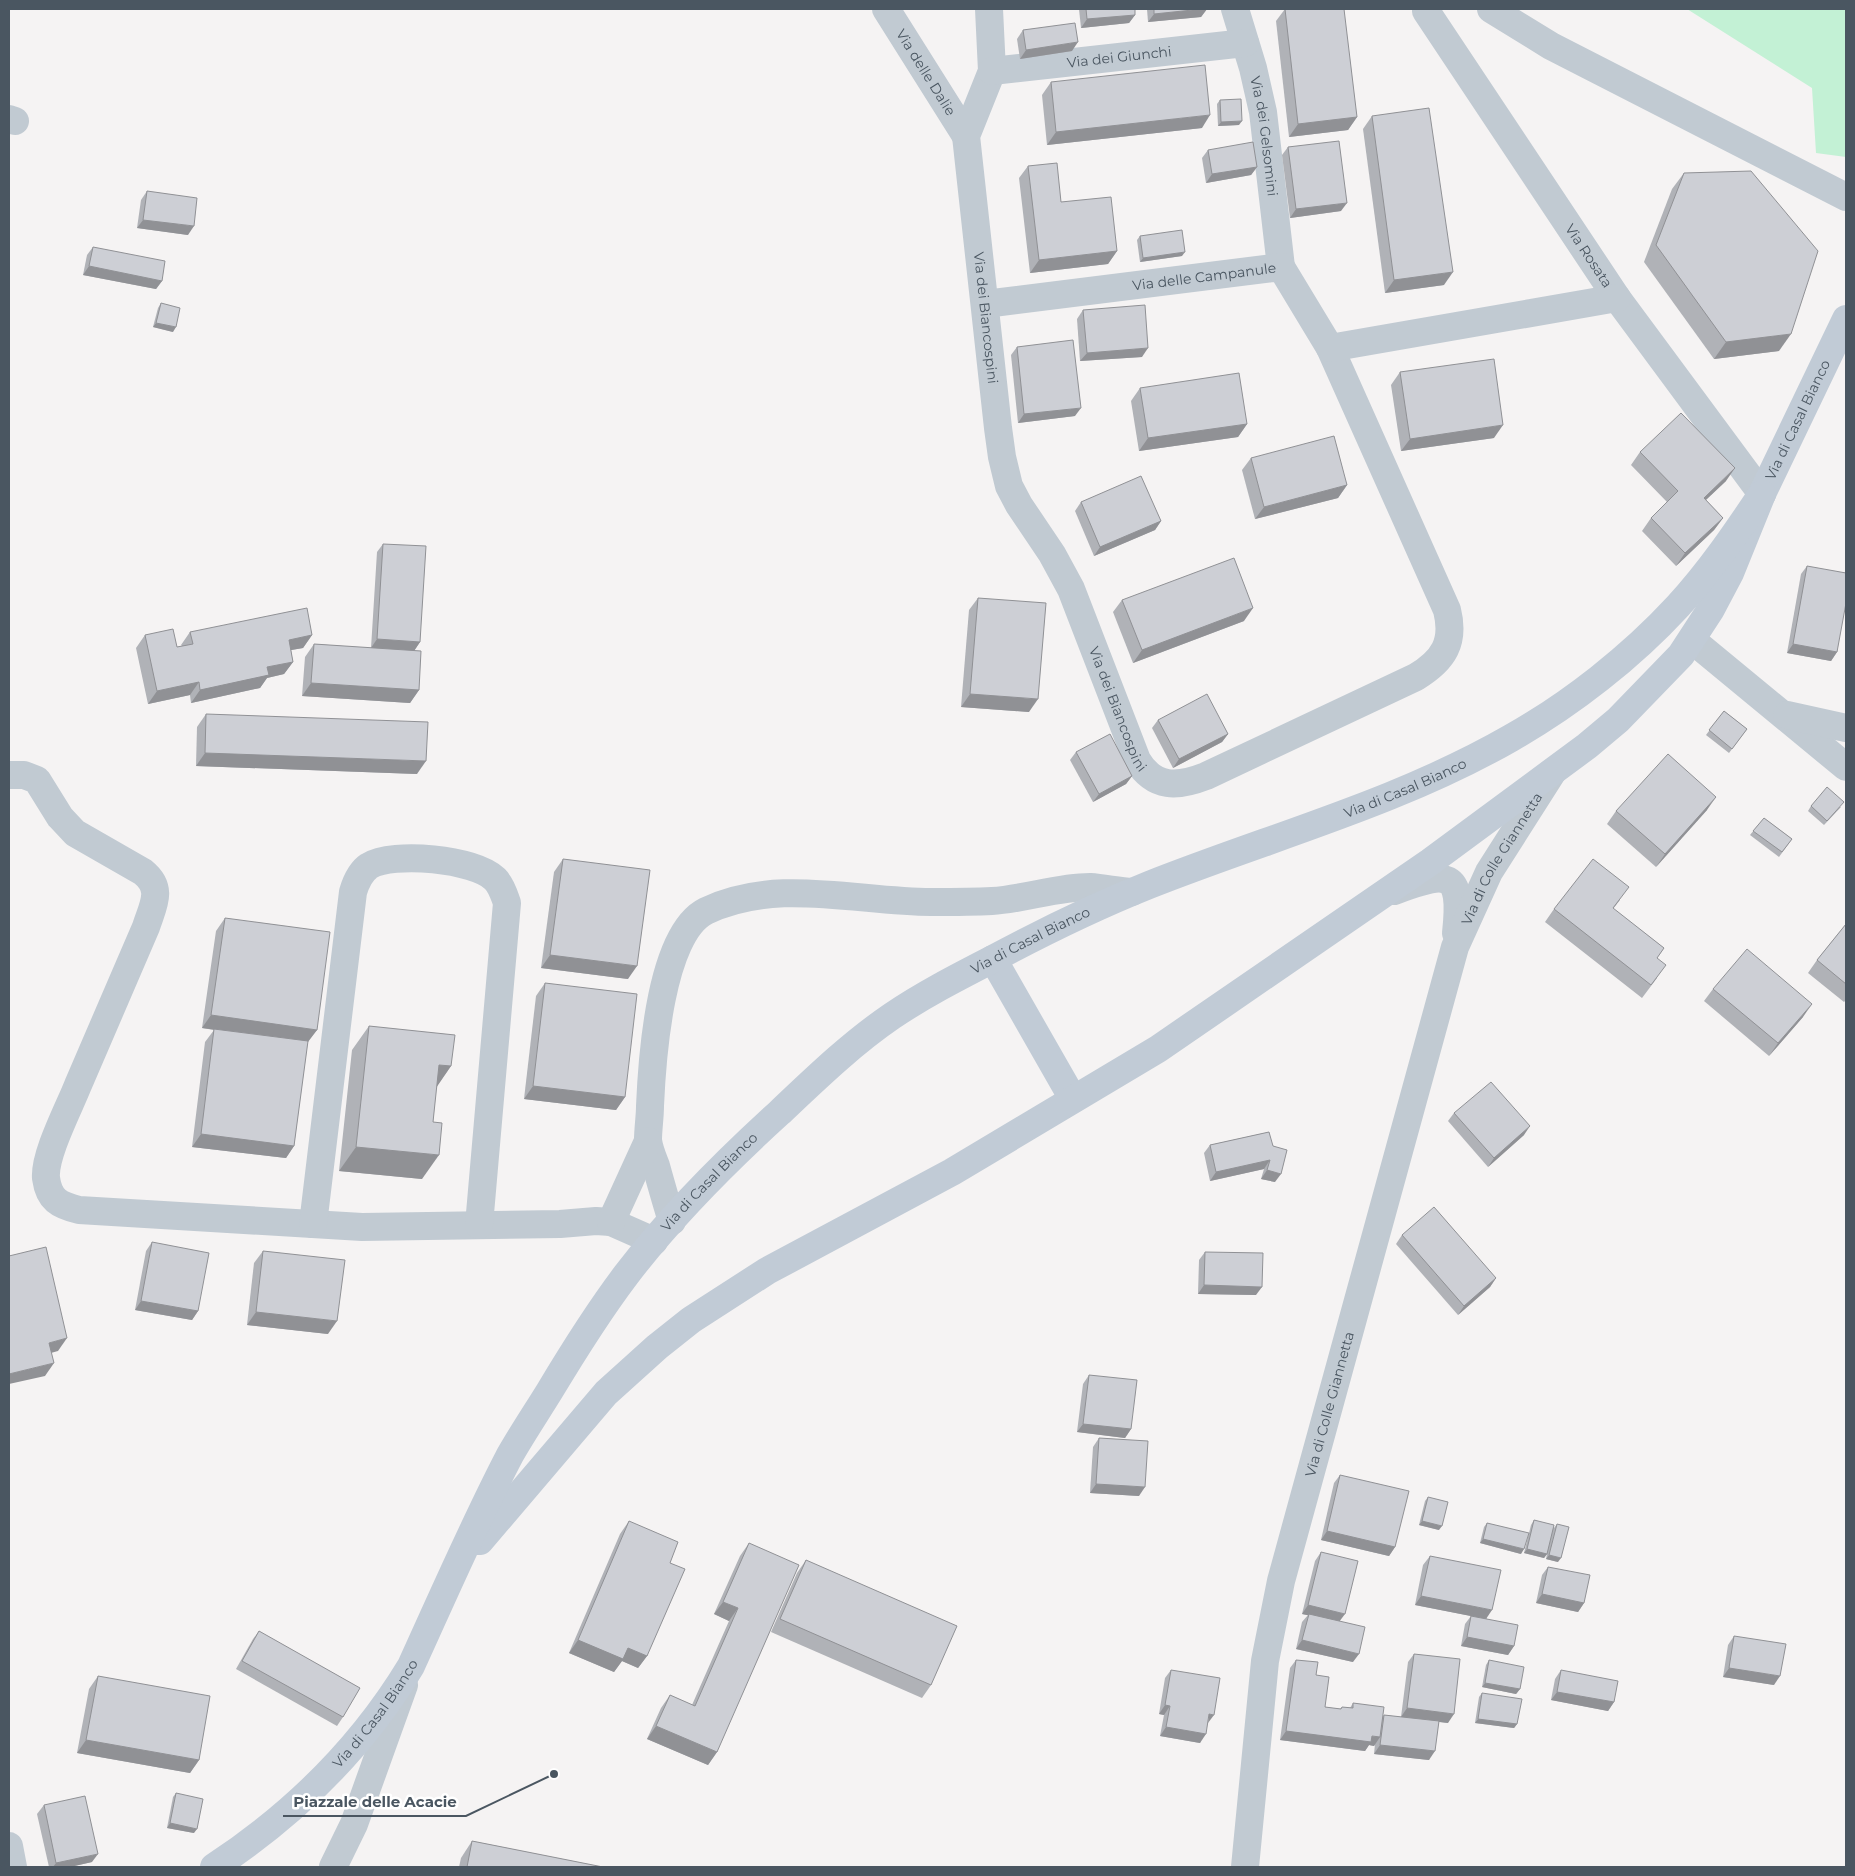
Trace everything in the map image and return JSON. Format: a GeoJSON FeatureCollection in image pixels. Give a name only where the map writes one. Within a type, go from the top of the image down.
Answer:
{"type":"FeatureCollection","features":[{"type":"Feature","properties":{"kind":"main road","name":"Via di Casal Bianco"},"geometry":{"type":"LineString","coordinates":[[454,1573],[606,1393],[657,1347],[692,1320],[767,1271],[952,1172],[1158,1049],[1430,862],[1552,772],[1618,720],[1682,654],[1711,609],[1730,573],[1762,494],[1846,318]]}},
{"type":"Feature","properties":{"kind":"main road","name":"Via di Casal Bianco"},"geometry":{"type":"LineString","coordinates":[[214,1867],[286,1813],[320,1780],[370,1726],[411,1666],[516,1445],[571,1356],[626,1275],[654,1241],[726,1162],[834,1062],[890,1017],[1040,934],[1132,892],[1388,797],[1478,756],[1538,722],[1576,696],[1620,660],[1671,613],[1727,546],[1762,494]]}},
{"type":"Feature","properties":{"kind":"main road"},"geometry":{"type":"LineString","coordinates":[[993,959],[1073,1099]]}},
{"type":"Feature","properties":{"kind":"street","name":"Via delle Dalie"},"geometry":{"type":"LineString","coordinates":[[886,9],[966,136]]}},
{"type":"Feature","properties":{"kind":"street","name":"Via dei Biancospini"},"geometry":{"type":"LineString","coordinates":[[989,9],[992,71],[966,136],[1002,457],[1009,486],[1019,505],[1052,554],[1071,589],[1137,760],[1146,773],[1158,781],[1171,784],[1184,783],[1206,776],[1416,677],[1436,664],[1446,647],[1450,629],[1447,610],[1330,348]]}},
{"type":"Feature","properties":{"kind":"street","name":"Via dei Gelsomini"},"geometry":{"type":"LineString","coordinates":[[1235,9],[1263,112],[1281,267]]}},
{"type":"Feature","properties":{"kind":"street","name":"Via Rosata"},"geometry":{"type":"LineString","coordinates":[[1426,9],[1616,298],[1762,494]]}},
{"type":"Feature","properties":{"kind":"street"},"geometry":{"type":"LineString","coordinates":[[1491,9],[1551,46],[1846,196]]}},
{"type":"Feature","properties":{"kind":"street","name":"Via dei Giunchi"},"geometry":{"type":"LineString","coordinates":[[992,71],[1245,43]]}},
{"type":"Feature","properties":{"kind":"street","name":"Via delle Campanule"},"geometry":{"type":"LineString","coordinates":[[984,304],[1281,267],[1330,348]]}},
{"type":"Feature","properties":{"kind":"street"},"geometry":{"type":"LineString","coordinates":[[1330,348],[1616,298]]}},
{"type":"Feature","properties":{"kind":"street"},"geometry":{"type":"LineString","coordinates":[[1692,640],[1846,767]]}},
{"type":"Feature","properties":{"kind":"street"},"geometry":{"type":"LineString","coordinates":[[1783,714],[1846,728]]}},
{"type":"Feature","properties":{"kind":"street","name":"Via di Colle Giannetta"},"geometry":{"type":"LineString","coordinates":[[1245,1867],[1265,1661],[1281,1581],[1455,947],[1489,872],[1552,772]]}},
{"type":"Feature","properties":{"kind":"street"},"geometry":{"type":"LineString","coordinates":[[9,774],[24,775],[37,780],[60,817],[75,833],[143,872],[151,879],[155,886],[155,898],[146,927],[61,1125],[48,1160],[46,1178],[52,1197],[67,1207],[79,1210],[362,1227],[611,1222],[654,1241]]}},
{"type":"Feature","properties":{"kind":"street"},"geometry":{"type":"LineString","coordinates":[[313,1224],[353,892],[357,880],[368,866],[403,857],[441,861],[479,869],[495,880],[503,890],[506,903],[480,1225]]}},
{"type":"Feature","properties":{"kind":"street","name":"Via di Colle Giannetta"},"geometry":{"type":"LineString","coordinates":[[1381,896],[1432,878],[1443,879],[1452,884],[1457,890],[1458,901],[1455,947]]}},
{"type":"Feature","properties":{"kind":"street"},"geometry":{"type":"LineString","coordinates":[[672,1221],[648,1141],[652,1058],[660,1008],[679,943],[695,919],[706,912],[755,896],[801,893],[907,902],[960,902],[1019,898],[1090,887],[1132,892]]}},
{"type":"Feature","properties":{"kind":"street"},"geometry":{"type":"LineString","coordinates":[[611,1222],[648,1141]]}},
{"type":"Feature","properties":{"kind":"street"},"geometry":{"type":"LineString","coordinates":[[333,1867],[354,1824],[411,1666]]}},
{"type":"Feature","properties":{"kind":"street"},"geometry":{"type":"LineString","coordinates":[[9,1846],[12,1867]]}},
{"type":"Feature","properties":{"kind":"green space"},"geometry":{"type":"Polygon","coordinates":[[[1687,9],[1846,9],[1846,157],[1816,153],[1812,88],[1687,9]]]}},
{"type":"Feature","properties":{"kind":"building"},"geometry":{"type":"Polygon","coordinates":[[[1086,9],[1135,9],[1135,15],[1087,19],[1086,9]]]}},
{"type":"Feature","properties":{"kind":"building"},"geometry":{"type":"Polygon","coordinates":[[[1154,9],[1202,9],[1154,14],[1154,9]]]}},
{"type":"Feature","properties":{"kind":"building"},"geometry":{"type":"Polygon","coordinates":[[[1285,9],[1344,9],[1357,117],[1298,124],[1285,9]]]}},
{"type":"Feature","properties":{"kind":"building"},"geometry":{"type":"Polygon","coordinates":[[[1075,23],[1078,42],[1026,50],[1023,30],[1075,23]]]}},
{"type":"Feature","properties":{"kind":"building"},"geometry":{"type":"Polygon","coordinates":[[[1205,65],[1210,115],[1056,132],[1051,82],[1205,65]]]}},
{"type":"Feature","properties":{"kind":"building"},"geometry":{"type":"Polygon","coordinates":[[[1241,99],[1242,121],[1221,122],[1220,100],[1241,99]]]}},
{"type":"Feature","properties":{"kind":"building"},"geometry":{"type":"Polygon","coordinates":[[[1429,108],[1453,272],[1394,280],[1372,116],[1429,108]]]}},
{"type":"Feature","properties":{"kind":"building"},"geometry":{"type":"Polygon","coordinates":[[[1339,141],[1347,203],[1296,209],[1288,147],[1339,141]]]}},
{"type":"Feature","properties":{"kind":"building"},"geometry":{"type":"Polygon","coordinates":[[[1253,142],[1257,167],[1212,174],[1208,150],[1253,142]]]}},
{"type":"Feature","properties":{"kind":"building"},"geometry":{"type":"Polygon","coordinates":[[[1057,163],[1061,202],[1111,197],[1117,251],[1039,260],[1028,166],[1057,163]]]}},
{"type":"Feature","properties":{"kind":"building"},"geometry":{"type":"Polygon","coordinates":[[[1751,171],[1818,251],[1791,334],[1726,342],[1656,245],[1684,173],[1751,171]]]}},
{"type":"Feature","properties":{"kind":"building"},"geometry":{"type":"Polygon","coordinates":[[[147,191],[197,198],[194,226],[143,220],[147,191]]]}},
{"type":"Feature","properties":{"kind":"building"},"geometry":{"type":"Polygon","coordinates":[[[1182,230],[1185,252],[1143,258],[1140,236],[1182,230]]]}},
{"type":"Feature","properties":{"kind":"building"},"geometry":{"type":"Polygon","coordinates":[[[93,247],[165,261],[162,281],[89,266],[93,247]]]}},
{"type":"Feature","properties":{"kind":"building"},"geometry":{"type":"Polygon","coordinates":[[[161,303],[180,308],[176,327],[156,323],[161,303]]]}},
{"type":"Feature","properties":{"kind":"building"},"geometry":{"type":"Polygon","coordinates":[[[1145,305],[1148,348],[1087,353],[1083,310],[1145,305]]]}},
{"type":"Feature","properties":{"kind":"building"},"geometry":{"type":"Polygon","coordinates":[[[1073,340],[1081,408],[1024,414],[1017,347],[1073,340]]]}},
{"type":"Feature","properties":{"kind":"building"},"geometry":{"type":"Polygon","coordinates":[[[1494,359],[1503,425],[1410,439],[1400,372],[1494,359]]]}},
{"type":"Feature","properties":{"kind":"building"},"geometry":{"type":"Polygon","coordinates":[[[1239,373],[1247,424],[1148,438],[1140,388],[1239,373]]]}},
{"type":"Feature","properties":{"kind":"building"},"geometry":{"type":"Polygon","coordinates":[[[1681,413],[1735,468],[1704,498],[1723,518],[1685,553],[1651,518],[1678,491],[1640,452],[1681,413]]]}},
{"type":"Feature","properties":{"kind":"building"},"geometry":{"type":"Polygon","coordinates":[[[1334,436],[1347,485],[1264,507],[1251,458],[1334,436]]]}},
{"type":"Feature","properties":{"kind":"building"},"geometry":{"type":"Polygon","coordinates":[[[1141,476],[1161,521],[1100,547],[1081,502],[1141,476]]]}},
{"type":"Feature","properties":{"kind":"building"},"geometry":{"type":"Polygon","coordinates":[[[383,544],[426,546],[420,642],[377,639],[383,544]]]}},
{"type":"Feature","properties":{"kind":"building"},"geometry":{"type":"Polygon","coordinates":[[[1234,558],[1253,608],[1142,650],[1122,600],[1234,558]]]}},
{"type":"Feature","properties":{"kind":"building"},"geometry":{"type":"Polygon","coordinates":[[[1807,566],[1846,573],[1846,603],[1837,652],[1793,644],[1807,566]]]}},
{"type":"Feature","properties":{"kind":"building"},"geometry":{"type":"Polygon","coordinates":[[[978,598],[1046,603],[1038,699],[970,694],[978,598]]]}},
{"type":"Feature","properties":{"kind":"building"},"geometry":{"type":"Polygon","coordinates":[[[307,608],[312,635],[289,640],[293,662],[267,667],[269,675],[200,690],[199,682],[157,691],[145,635],[173,629],[177,647],[193,644],[190,632],[307,608]]]}},
{"type":"Feature","properties":{"kind":"building"},"geometry":{"type":"Polygon","coordinates":[[[314,644],[421,651],[419,690],[311,683],[314,644]]]}},
{"type":"Feature","properties":{"kind":"building"},"geometry":{"type":"Polygon","coordinates":[[[1207,694],[1228,734],[1179,759],[1158,720],[1207,694]]]}},
{"type":"Feature","properties":{"kind":"building"},"geometry":{"type":"Polygon","coordinates":[[[1724,711],[1747,729],[1732,749],[1709,730],[1724,711]]]}},
{"type":"Feature","properties":{"kind":"building"},"geometry":{"type":"Polygon","coordinates":[[[206,714],[428,722],[426,761],[205,753],[206,714]]]}},
{"type":"Feature","properties":{"kind":"building"},"geometry":{"type":"Polygon","coordinates":[[[1110,734],[1132,776],[1099,794],[1076,752],[1110,734]]]}},
{"type":"Feature","properties":{"kind":"building"},"geometry":{"type":"Polygon","coordinates":[[[1668,754],[1716,797],[1665,854],[1616,811],[1668,754]]]}},
{"type":"Feature","properties":{"kind":"building"},"geometry":{"type":"Polygon","coordinates":[[[1827,787],[1844,802],[1827,821],[1811,806],[1827,787]]]}},
{"type":"Feature","properties":{"kind":"building"},"geometry":{"type":"Polygon","coordinates":[[[1764,818],[1792,839],[1782,852],[1753,831],[1764,818]]]}},
{"type":"Feature","properties":{"kind":"building"},"geometry":{"type":"Polygon","coordinates":[[[563,859],[650,870],[637,966],[550,955],[563,859]]]}},
{"type":"Feature","properties":{"kind":"building"},"geometry":{"type":"Polygon","coordinates":[[[1593,859],[1629,887],[1613,908],[1664,948],[1657,958],[1666,965],[1651,985],[1554,909],[1593,859]]]}},
{"type":"Feature","properties":{"kind":"building"},"geometry":{"type":"Polygon","coordinates":[[[225,918],[330,932],[317,1030],[211,1015],[225,918]]]}},
{"type":"Feature","properties":{"kind":"building"},"geometry":{"type":"Polygon","coordinates":[[[1846,924],[1846,984],[1817,960],[1846,924]]]}},
{"type":"Feature","properties":{"kind":"building"},"geometry":{"type":"Polygon","coordinates":[[[1747,949],[1812,1004],[1778,1043],[1713,989],[1747,949]]]}},
{"type":"Feature","properties":{"kind":"building"},"geometry":{"type":"Polygon","coordinates":[[[545,983],[637,994],[625,1097],[533,1086],[545,983]]]}},
{"type":"Feature","properties":{"kind":"building"},"geometry":{"type":"Polygon","coordinates":[[[369,1026],[455,1035],[451,1066],[439,1065],[433,1122],[442,1123],[439,1155],[356,1147],[369,1026]]]}},
{"type":"Feature","properties":{"kind":"building"},"geometry":{"type":"Polygon","coordinates":[[[214,1029],[308,1041],[294,1146],[201,1134],[214,1029]]]}},
{"type":"Feature","properties":{"kind":"building"},"geometry":{"type":"Polygon","coordinates":[[[1491,1082],[1530,1126],[1494,1158],[1454,1113],[1491,1082]]]}},
{"type":"Feature","properties":{"kind":"building"},"geometry":{"type":"Polygon","coordinates":[[[1269,1132],[1273,1146],[1287,1150],[1281,1174],[1267,1170],[1270,1160],[1216,1172],[1210,1145],[1269,1132]]]}},
{"type":"Feature","properties":{"kind":"building"},"geometry":{"type":"Polygon","coordinates":[[[1434,1207],[1496,1278],[1464,1306],[1402,1235],[1434,1207]]]}},
{"type":"Feature","properties":{"kind":"building"},"geometry":{"type":"Polygon","coordinates":[[[152,1242],[209,1253],[198,1311],[141,1301],[152,1242]]]}},
{"type":"Feature","properties":{"kind":"building"},"geometry":{"type":"Polygon","coordinates":[[[46,1247],[67,1338],[49,1343],[54,1363],[9,1374],[9,1256],[46,1247]]]}},
{"type":"Feature","properties":{"kind":"building"},"geometry":{"type":"Polygon","coordinates":[[[263,1251],[345,1260],[337,1321],[256,1312],[263,1251]]]}},
{"type":"Feature","properties":{"kind":"building"},"geometry":{"type":"Polygon","coordinates":[[[1205,1252],[1263,1253],[1262,1287],[1204,1285],[1205,1252]]]}},
{"type":"Feature","properties":{"kind":"building"},"geometry":{"type":"Polygon","coordinates":[[[1089,1375],[1137,1380],[1131,1429],[1083,1424],[1089,1375]]]}},
{"type":"Feature","properties":{"kind":"building"},"geometry":{"type":"Polygon","coordinates":[[[1099,1438],[1148,1441],[1145,1487],[1096,1484],[1099,1438]]]}},
{"type":"Feature","properties":{"kind":"building"},"geometry":{"type":"Polygon","coordinates":[[[1340,1475],[1409,1491],[1395,1547],[1327,1531],[1340,1475]]]}},
{"type":"Feature","properties":{"kind":"building"},"geometry":{"type":"Polygon","coordinates":[[[1428,1497],[1448,1502],[1442,1526],[1422,1521],[1428,1497]]]}},
{"type":"Feature","properties":{"kind":"building"},"geometry":{"type":"Polygon","coordinates":[[[1534,1520],[1554,1525],[1547,1554],[1527,1549],[1534,1520]]]}},
{"type":"Feature","properties":{"kind":"building"},"geometry":{"type":"Polygon","coordinates":[[[629,1521],[678,1542],[670,1563],[685,1569],[647,1656],[628,1648],[623,1659],[578,1640],[629,1521]]]}},
{"type":"Feature","properties":{"kind":"building"},"geometry":{"type":"Polygon","coordinates":[[[1487,1523],[1529,1533],[1524,1549],[1483,1539],[1487,1523]]]}},
{"type":"Feature","properties":{"kind":"building"},"geometry":{"type":"Polygon","coordinates":[[[1557,1524],[1569,1527],[1561,1558],[1549,1555],[1557,1524]]]}},
{"type":"Feature","properties":{"kind":"building"},"geometry":{"type":"Polygon","coordinates":[[[749,1543],[799,1565],[717,1752],[656,1726],[670,1695],[695,1706],[738,1608],[723,1602],[749,1543]]]}},
{"type":"Feature","properties":{"kind":"building"},"geometry":{"type":"Polygon","coordinates":[[[1321,1552],[1358,1561],[1345,1614],[1308,1605],[1321,1552]]]}},
{"type":"Feature","properties":{"kind":"building"},"geometry":{"type":"Polygon","coordinates":[[[1430,1556],[1501,1570],[1492,1610],[1421,1596],[1430,1556]]]}},
{"type":"Feature","properties":{"kind":"building"},"geometry":{"type":"Polygon","coordinates":[[[806,1560],[957,1626],[931,1685],[780,1619],[806,1560]]]}},
{"type":"Feature","properties":{"kind":"building"},"geometry":{"type":"Polygon","coordinates":[[[1548,1567],[1590,1575],[1584,1603],[1542,1594],[1548,1567]]]}},
{"type":"Feature","properties":{"kind":"building"},"geometry":{"type":"Polygon","coordinates":[[[1309,1614],[1365,1627],[1359,1654],[1302,1640],[1309,1614]]]}},
{"type":"Feature","properties":{"kind":"building"},"geometry":{"type":"Polygon","coordinates":[[[1471,1616],[1518,1625],[1514,1646],[1467,1637],[1471,1616]]]}},
{"type":"Feature","properties":{"kind":"building"},"geometry":{"type":"Polygon","coordinates":[[[259,1631],[360,1688],[343,1717],[242,1661],[259,1631]]]}},
{"type":"Feature","properties":{"kind":"building"},"geometry":{"type":"Polygon","coordinates":[[[1734,1636],[1786,1644],[1780,1676],[1729,1668],[1734,1636]]]}},
{"type":"Feature","properties":{"kind":"building"},"geometry":{"type":"Polygon","coordinates":[[[1414,1654],[1460,1659],[1454,1714],[1407,1708],[1414,1654]]]}},
{"type":"Feature","properties":{"kind":"building"},"geometry":{"type":"Polygon","coordinates":[[[1296,1660],[1318,1662],[1316,1675],[1329,1677],[1325,1707],[1353,1708],[1353,1703],[1384,1707],[1380,1737],[1372,1736],[1371,1742],[1286,1731],[1296,1660]]]}},
{"type":"Feature","properties":{"kind":"building"},"geometry":{"type":"Polygon","coordinates":[[[1489,1660],[1524,1667],[1520,1689],[1485,1683],[1489,1660]]]}},
{"type":"Feature","properties":{"kind":"building"},"geometry":{"type":"Polygon","coordinates":[[[1171,1670],[1220,1678],[1214,1715],[1209,1714],[1206,1734],[1166,1727],[1170,1706],[1165,1705],[1171,1670]]]}},
{"type":"Feature","properties":{"kind":"building"},"geometry":{"type":"Polygon","coordinates":[[[1561,1670],[1618,1681],[1614,1702],[1557,1692],[1561,1670]]]}},
{"type":"Feature","properties":{"kind":"building"},"geometry":{"type":"Polygon","coordinates":[[[98,1676],[210,1696],[199,1760],[86,1740],[98,1676]]]}},
{"type":"Feature","properties":{"kind":"building"},"geometry":{"type":"Polygon","coordinates":[[[1482,1693],[1522,1699],[1517,1724],[1478,1719],[1482,1693]]]}},
{"type":"Feature","properties":{"kind":"building"},"geometry":{"type":"Polygon","coordinates":[[[1384,1715],[1439,1721],[1435,1751],[1380,1745],[1384,1715]]]}},
{"type":"Feature","properties":{"kind":"building"},"geometry":{"type":"Polygon","coordinates":[[[176,1793],[203,1799],[197,1829],[170,1823],[176,1793]]]}},
{"type":"Feature","properties":{"kind":"building"},"geometry":{"type":"Polygon","coordinates":[[[85,1796],[98,1854],[56,1863],[44,1805],[85,1796]]]}},
{"type":"Feature","properties":{"kind":"building"},"geometry":{"type":"Polygon","coordinates":[[[472,1841],[603,1867],[467,1867],[472,1841]]]}},
{"type":"Feature","properties":{"kind":"place","name":"Piazzale delle Acacie"},"geometry":{"type":"Point","coordinates":[554,1774]}}]}
